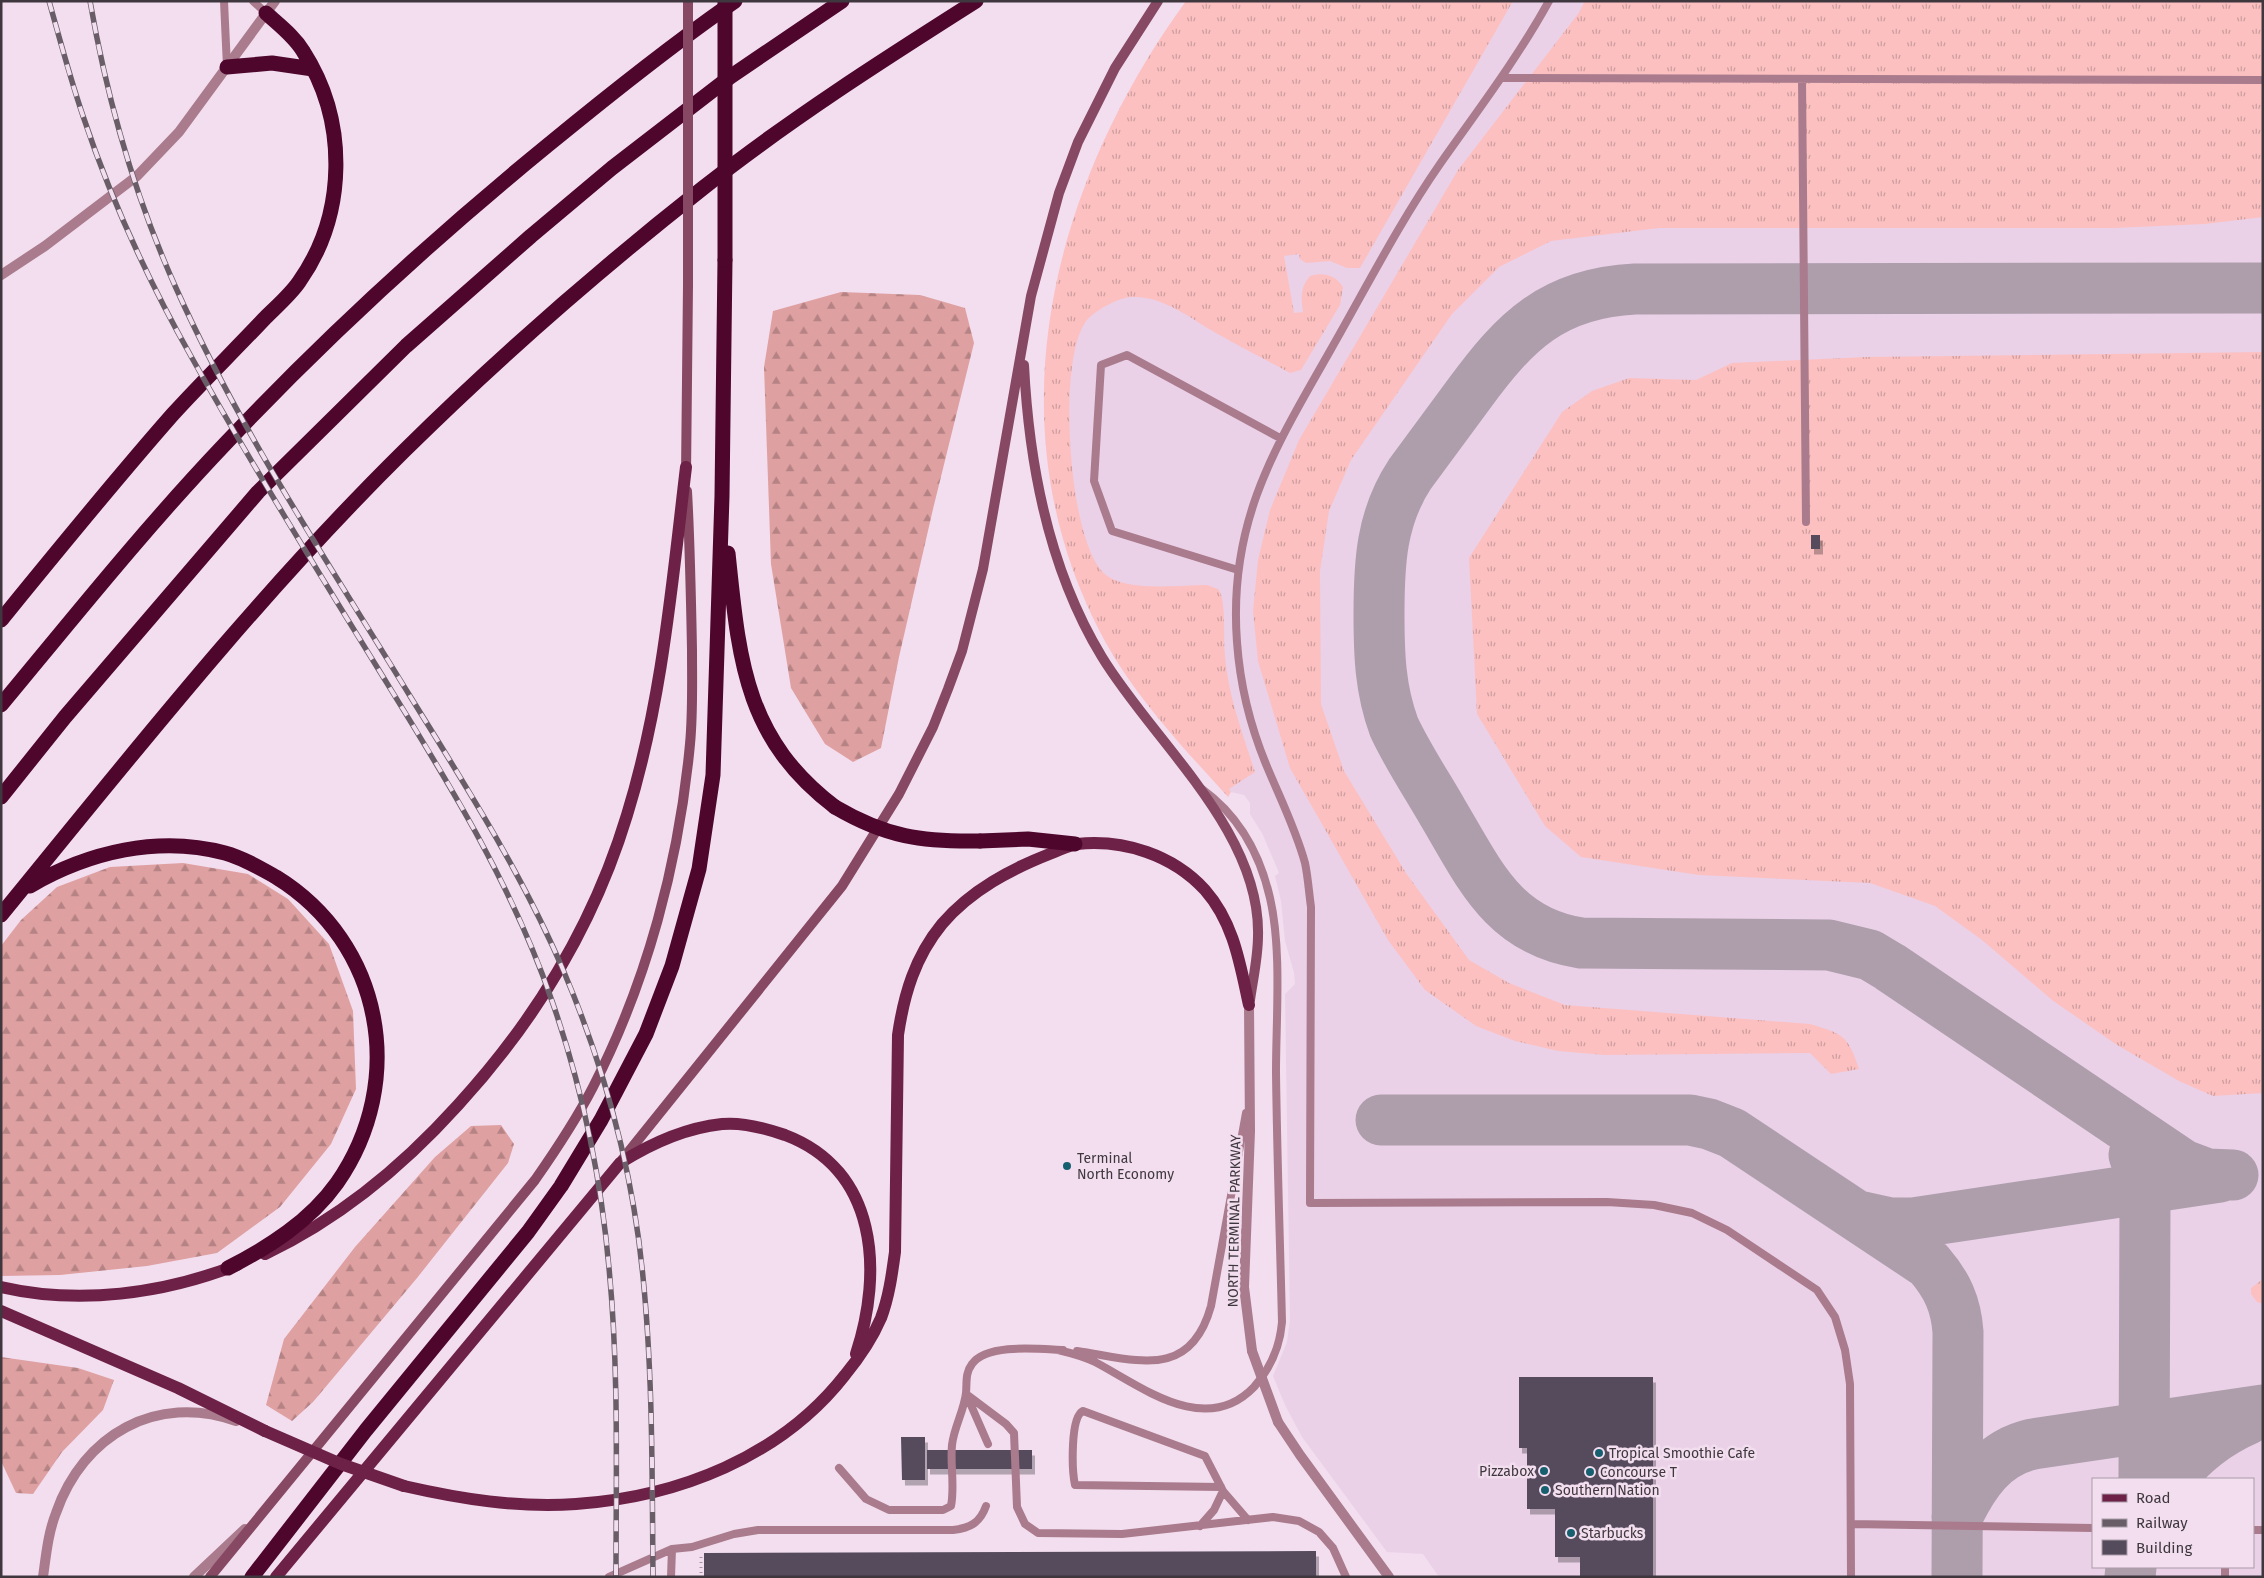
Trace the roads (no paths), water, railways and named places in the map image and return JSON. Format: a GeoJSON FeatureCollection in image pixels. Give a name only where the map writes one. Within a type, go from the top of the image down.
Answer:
{"type":"FeatureCollection","features":[{"type":"Feature","properties":{"kind":"highway"},"geometry":{"type":"LineString","coordinates":[[252,1577],[550,1201],[601,1120],[646,1034],[683,932],[699,869],[710,807],[716,721],[722,496],[725,260],[725,1]]}},
{"type":"Feature","properties":{"kind":"highway"},"geometry":{"type":"LineString","coordinates":[[1,705],[127,554],[224,445],[392,278],[489,193],[605,99],[670,47],[735,1]]}},
{"type":"Feature","properties":{"kind":"highway"},"geometry":{"type":"LineString","coordinates":[[1,797],[65,718],[258,492],[406,346],[531,236],[612,168],[730,77],[842,1]]}},
{"type":"Feature","properties":{"kind":"highway"},"geometry":{"type":"LineString","coordinates":[[1,915],[201,672],[274,588],[404,450],[477,381],[626,250],[704,187],[783,129],[976,1]]}},
{"type":"Feature","properties":{"kind":"highway"},"geometry":{"type":"LineString","coordinates":[[1,620],[122,472],[195,390],[298,284],[326,232],[333,201],[336,172],[335,136],[321,85],[303,49],[270,7]]}},
{"type":"Feature","properties":{"kind":"highway"},"geometry":{"type":"LineString","coordinates":[[227,67],[272,63],[313,69]]}},
{"type":"Feature","properties":{"kind":"highway"},"geometry":{"type":"LineString","coordinates":[[722,496],[736,627],[748,687],[760,720],[774,743],[813,790],[835,807],[863,824],[888,833],[945,842],[1028,839],[1075,844]]}},
{"type":"Feature","properties":{"kind":"highway"},"geometry":{"type":"LineString","coordinates":[[20,892],[65,868],[123,850],[158,845],[191,847],[225,853],[259,867],[289,886],[314,906],[337,932],[355,961],[368,994],[376,1025],[378,1059],[375,1093],[366,1125],[354,1156],[336,1184],[290,1231],[260,1252],[228,1268]]}},
{"type":"Feature","properties":{"kind":"main road"},"geometry":{"type":"LineString","coordinates":[[210,1577],[535,1180],[574,1121],[615,1041],[650,945],[675,847],[691,742],[691,552],[686,467],[688,1]]}},
{"type":"Feature","properties":{"kind":"main road"},"geometry":{"type":"LineString","coordinates":[[276,1577],[620,1163],[842,886],[899,794],[917,760],[948,689],[973,610],[983,569],[1031,296],[1043,245],[1078,142],[1115,68],[1158,1]]}},
{"type":"Feature","properties":{"kind":"main road"},"geometry":{"type":"LineString","coordinates":[[1023,346],[1026,399],[1036,473],[1048,529],[1068,591],[1102,657],[1124,691],[1194,783],[1230,833],[1240,852],[1254,900],[1258,935],[1249,1006]]}},
{"type":"Feature","properties":{"kind":"main road"},"geometry":{"type":"LineString","coordinates":[[1,1287],[44,1294],[82,1296],[119,1294],[191,1281],[228,1268],[293,1240],[323,1222],[384,1176],[414,1150],[444,1121],[496,1060],[522,1026],[564,962],[610,863],[638,778],[663,650],[686,467]]}},
{"type":"Feature","properties":{"kind":"main road"},"geometry":{"type":"LineString","coordinates":[[1,1312],[178,1388],[265,1431],[341,1464],[404,1486],[497,1503],[537,1505],[577,1504],[660,1490],[732,1465],[769,1445],[809,1415],[830,1394],[868,1344],[880,1319],[892,1275],[895,1242],[898,1036],[902,1006],[912,972],[942,924],[978,891],[1015,869],[1075,844],[1129,846],[1152,853],[1189,876],[1204,890],[1222,914],[1233,936],[1249,1006]]}},
{"type":"Feature","properties":{"kind":"main road"},"geometry":{"type":"LineString","coordinates":[[620,1163],[645,1147],[675,1136],[722,1124],[748,1125],[773,1131],[798,1140],[825,1158],[850,1188],[865,1220],[869,1239],[871,1260],[869,1304],[852,1366]]}},
{"type":"Feature","properties":{"kind":"street"},"geometry":{"type":"LineString","coordinates":[[1,274],[45,246],[137,176],[179,132],[270,7]]}},
{"type":"Feature","properties":{"kind":"street","name":"NORTH TERMINAL PARKWAY"},"geometry":{"type":"LineString","coordinates":[[1249,1006],[1250,1084],[1244,1287],[1252,1351],[1278,1422],[1389,1577]]}},
{"type":"Feature","properties":{"kind":"street"},"geometry":{"type":"LineString","coordinates":[[43,1577],[55,1514],[65,1490],[78,1467],[95,1448],[118,1431],[144,1420],[161,1416],[198,1413],[227,1418],[265,1431]]}},
{"type":"Feature","properties":{"kind":"street"},"geometry":{"type":"LineString","coordinates":[[194,1577],[261,1514]]}},
{"type":"Feature","properties":{"kind":"lane"},"geometry":{"type":"LineString","coordinates":[[224,1],[227,67]]}},
{"type":"Feature","properties":{"kind":"lane"},"geometry":{"type":"LineString","coordinates":[[254,1],[270,7]]}},
{"type":"Feature","properties":{"kind":"lane"},"geometry":{"type":"LineString","coordinates":[[1549,1],[1503,78],[1440,164],[1411,211],[1280,438],[1251,508],[1238,570],[1236,640],[1243,687],[1249,714],[1267,769],[1292,821],[1305,865],[1310,907],[1310,1204],[1607,1202],[1654,1205],[1692,1214],[1727,1230],[1817,1290],[1835,1317],[1845,1350],[1850,1384],[1849,1472],[1852,1524],[1849,1553],[1851,1577]]}},
{"type":"Feature","properties":{"kind":"lane"},"geometry":{"type":"LineString","coordinates":[[1503,78],[2263,80]]}},
{"type":"Feature","properties":{"kind":"lane"},"geometry":{"type":"LineString","coordinates":[[1802,79],[1806,522]]}},
{"type":"Feature","properties":{"kind":"lane"},"geometry":{"type":"LineString","coordinates":[[1238,570],[1112,531],[1094,481],[1101,364],[1127,355],[1280,438]]}},
{"type":"Feature","properties":{"kind":"lane"},"geometry":{"type":"LineString","coordinates":[[1058,1350],[1094,1362],[1171,1402],[1185,1406],[1206,1408],[1224,1405],[1246,1394],[1268,1366],[1279,1339],[1282,1322],[1277,1184],[1276,946],[1270,899],[1263,873],[1242,828],[1222,803],[1194,783]]}},
{"type":"Feature","properties":{"kind":"lane"},"geometry":{"type":"LineString","coordinates":[[839,1468],[866,1499],[889,1510],[943,1510],[950,1506],[953,1496],[952,1445],[966,1394],[968,1374],[972,1364],[980,1356],[1000,1349],[1058,1350],[1150,1362],[1162,1360],[1185,1349],[1202,1330],[1211,1306],[1250,1084]]}},
{"type":"Feature","properties":{"kind":"lane"},"geometry":{"type":"LineString","coordinates":[[966,1394],[988,1444]]}},
{"type":"Feature","properties":{"kind":"lane"},"geometry":{"type":"LineString","coordinates":[[966,1394],[1006,1424],[1014,1433],[1016,1445],[1017,1507],[1025,1524],[1038,1533],[1122,1534],[1273,1517],[1299,1521],[1319,1532],[1333,1548],[1346,1577]]}},
{"type":"Feature","properties":{"kind":"lane"},"geometry":{"type":"LineString","coordinates":[[1222,1489],[1075,1485],[1073,1476],[1075,1422],[1079,1413],[1083,1411],[1206,1456],[1222,1489],[1248,1520]]}},
{"type":"Feature","properties":{"kind":"lane"},"geometry":{"type":"LineString","coordinates":[[1200,1526],[1214,1510],[1222,1489]]}},
{"type":"Feature","properties":{"kind":"lane"},"geometry":{"type":"LineString","coordinates":[[609,1577],[672,1549],[692,1547],[734,1534],[758,1530],[953,1530],[967,1528],[978,1522],[986,1506]]}},
{"type":"Feature","properties":{"kind":"lane"},"geometry":{"type":"LineString","coordinates":[[1852,1524],[2092,1528]]}},
{"type":"Feature","properties":{"kind":"lane"},"geometry":{"type":"LineString","coordinates":[[671,1577],[672,1549]]}},
{"type":"Feature","properties":{"kind":"railway"},"geometry":{"type":"LineString","coordinates":[[49,1],[94,147],[118,209],[161,300],[214,397],[260,475],[451,788],[474,829],[517,913],[552,1001],[563,1033],[589,1133],[601,1200],[609,1268],[616,1384],[616,1577]]}},
{"type":"Feature","properties":{"kind":"railway"},"geometry":{"type":"LineString","coordinates":[[90,1],[114,111],[135,183],[161,254],[201,341],[286,495],[452,763],[512,866],[548,936],[579,1009],[615,1122],[632,1199],[638,1238],[646,1314],[650,1390],[653,1577]]}},
{"type":"Feature","properties":{"kind":"place","name":"Terminal North Economy"},"geometry":{"type":"Point","coordinates":[1067,1166]}},
{"type":"Feature","properties":{"kind":"place","name":"Tropical Smoothie Cafe"},"geometry":{"type":"Point","coordinates":[1599,1453]}},
{"type":"Feature","properties":{"kind":"place","name":"Pizzabox"},"geometry":{"type":"Point","coordinates":[1544,1471]}},
{"type":"Feature","properties":{"kind":"place","name":"Concourse T"},"geometry":{"type":"Point","coordinates":[1590,1472]}},
{"type":"Feature","properties":{"kind":"place","name":"Southern Nation"},"geometry":{"type":"Point","coordinates":[1545,1490]}},
{"type":"Feature","properties":{"kind":"place","name":"Starbucks"},"geometry":{"type":"Point","coordinates":[1571,1533]}}]}
